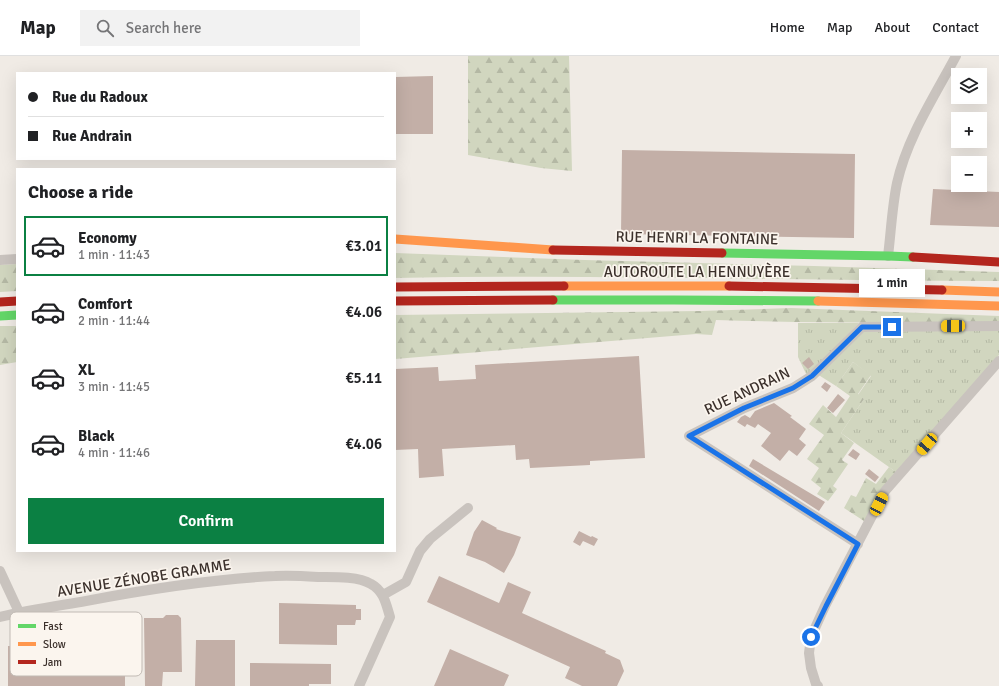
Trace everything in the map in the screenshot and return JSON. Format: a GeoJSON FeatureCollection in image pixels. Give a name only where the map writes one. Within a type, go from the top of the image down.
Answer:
{"type":"FeatureCollection","features":[{"type":"Feature","properties":{"kind":"main road","name":"RUE HENRI LA FONTAINE"},"geometry":{"type":"LineString","coordinates":[[396,239],[557,250],[888,256],[999,262]]}},
{"type":"Feature","properties":{"kind":"main road","name":"AUTOROUTE LA HENNUYÈRE"},"geometry":{"type":"LineString","coordinates":[[396,287],[652,284],[999,292]]}},
{"type":"Feature","properties":{"kind":"main road"},"geometry":{"type":"LineString","coordinates":[[0,302],[16,300]]}},
{"type":"Feature","properties":{"kind":"main road","name":"AUTOROUTE LA HENNUYÈRE"},"geometry":{"type":"LineString","coordinates":[[396,301],[767,300],[999,306]]}},
{"type":"Feature","properties":{"kind":"main road"},"geometry":{"type":"LineString","coordinates":[[0,316],[16,316]]}},
{"type":"Feature","properties":{"kind":"street"},"geometry":{"type":"LineString","coordinates":[[888,256],[897,183],[904,161],[916,129],[956,56]]}},
{"type":"Feature","properties":{"kind":"street"},"geometry":{"type":"LineString","coordinates":[[0,260],[16,259]]}},
{"type":"Feature","properties":{"kind":"street","name":"RUE ANDRAIN"},"geometry":{"type":"LineString","coordinates":[[858,544],[689,436],[744,408],[793,388],[812,376],[862,327],[999,326]]}},
{"type":"Feature","properties":{"kind":"street"},"geometry":{"type":"LineString","coordinates":[[818,686],[811,668],[808,653],[811,637],[885,491],[999,361]]}},
{"type":"Feature","properties":{"kind":"street"},"geometry":{"type":"LineString","coordinates":[[359,686],[390,617],[383,595],[406,582],[420,551],[430,539],[468,508]]}},
{"type":"Feature","properties":{"kind":"street"},"geometry":{"type":"LineString","coordinates":[[0,571],[19,612]]}},
{"type":"Feature","properties":{"kind":"street","name":"AVENUE ZÉNOBE GRAMME"},"geometry":{"type":"LineString","coordinates":[[19,612],[189,584],[277,576],[333,577],[361,580],[372,584],[383,595]]}},
{"type":"Feature","properties":{"kind":"street","name":"AVENUE ZÉNOBE GRAMME"},"geometry":{"type":"LineString","coordinates":[[0,617],[10,614]]}},
{"type":"Feature","properties":{"kind":"green space"},"geometry":{"type":"Polygon","coordinates":[[[468,56],[569,56],[572,171],[541,168],[468,155],[468,56]]]}},
{"type":"Feature","properties":{"kind":"green space"},"geometry":{"type":"Polygon","coordinates":[[[396,253],[999,272],[999,281],[470,277],[396,278],[396,253]]]}},
{"type":"Feature","properties":{"kind":"green space"},"geometry":{"type":"Polygon","coordinates":[[[16,264],[16,291],[0,292],[0,265],[16,264]]]}},
{"type":"Feature","properties":{"kind":"green space"},"geometry":{"type":"Polygon","coordinates":[[[791,308],[999,316],[999,322],[787,322],[716,320],[712,335],[696,334],[396,359],[396,315],[699,311],[791,308]]]}},
{"type":"Feature","properties":{"kind":"green space"},"geometry":{"type":"Polygon","coordinates":[[[798,323],[859,323],[807,376],[798,357],[798,323]]]}},
{"type":"Feature","properties":{"kind":"green space"},"geometry":{"type":"Polygon","coordinates":[[[0,326],[16,326],[16,362],[0,365],[0,326]]]}},
{"type":"Feature","properties":{"kind":"green space"},"geometry":{"type":"Polygon","coordinates":[[[999,329],[999,355],[896,472],[841,433],[864,399],[858,395],[871,376],[853,362],[836,386],[817,374],[862,332],[999,329]]]}},
{"type":"Feature","properties":{"kind":"green space"},"geometry":{"type":"Polygon","coordinates":[[[853,362],[871,375],[858,394],[864,399],[841,433],[854,443],[842,460],[848,464],[833,486],[837,489],[828,501],[817,494],[821,488],[811,480],[819,468],[807,459],[824,435],[809,424],[823,405],[836,417],[850,396],[836,386],[853,362]]]}},
{"type":"Feature","properties":{"kind":"green space"},"geometry":{"type":"Polygon","coordinates":[[[889,467],[896,472],[864,521],[844,508],[851,495],[856,497],[866,478],[876,484],[889,467]]]}},
{"type":"Feature","properties":{"kind":"building"},"geometry":{"type":"Polygon","coordinates":[[[433,76],[433,134],[396,134],[396,77],[433,76]]]}},
{"type":"Feature","properties":{"kind":"building"},"geometry":{"type":"Polygon","coordinates":[[[622,150],[855,154],[854,238],[621,234],[622,150]]]}},
{"type":"Feature","properties":{"kind":"building"},"geometry":{"type":"Polygon","coordinates":[[[933,189],[951,190],[951,192],[999,192],[999,227],[930,225],[933,189]]]}},
{"type":"Feature","properties":{"kind":"building"},"geometry":{"type":"Polygon","coordinates":[[[639,356],[645,458],[590,461],[590,465],[530,468],[529,459],[516,460],[515,445],[442,449],[444,476],[419,478],[418,449],[396,450],[396,369],[438,367],[439,381],[476,379],[475,365],[639,356]]]}},
{"type":"Feature","properties":{"kind":"building"},"geometry":{"type":"Polygon","coordinates":[[[809,357],[814,364],[808,369],[802,363],[809,357]]]}},
{"type":"Feature","properties":{"kind":"building"},"geometry":{"type":"Polygon","coordinates":[[[825,382],[831,386],[827,392],[821,387],[825,382]]]}},
{"type":"Feature","properties":{"kind":"building"},"geometry":{"type":"Polygon","coordinates":[[[838,394],[845,400],[833,413],[827,408],[838,394]]]}},
{"type":"Feature","properties":{"kind":"building"},"geometry":{"type":"Polygon","coordinates":[[[774,403],[792,416],[790,417],[806,429],[799,439],[806,445],[797,456],[789,450],[780,461],[761,446],[771,433],[758,424],[755,428],[747,424],[745,427],[737,422],[741,417],[745,415],[750,418],[755,411],[774,403]]]}},
{"type":"Feature","properties":{"kind":"building"},"geometry":{"type":"Polygon","coordinates":[[[853,449],[860,454],[856,460],[848,455],[853,449]]]}},
{"type":"Feature","properties":{"kind":"building"},"geometry":{"type":"Polygon","coordinates":[[[753,459],[825,502],[819,511],[749,466],[753,459]]]}},
{"type":"Feature","properties":{"kind":"building"},"geometry":{"type":"Polygon","coordinates":[[[869,469],[879,477],[875,482],[865,474],[869,469]]]}},
{"type":"Feature","properties":{"kind":"building"},"geometry":{"type":"Polygon","coordinates":[[[482,520],[497,528],[496,529],[521,537],[514,555],[504,573],[485,562],[466,555],[474,532],[482,520]]]}},
{"type":"Feature","properties":{"kind":"building"},"geometry":{"type":"Polygon","coordinates":[[[579,531],[598,539],[594,546],[583,541],[580,546],[573,542],[579,531]]]}},
{"type":"Feature","properties":{"kind":"building"},"geometry":{"type":"Polygon","coordinates":[[[439,576],[499,603],[508,582],[531,592],[522,613],[606,651],[605,653],[620,660],[624,671],[617,686],[582,686],[565,678],[570,667],[427,602],[439,576]]]}},
{"type":"Feature","properties":{"kind":"building"},"geometry":{"type":"Polygon","coordinates":[[[279,603],[356,605],[356,609],[361,609],[361,620],[356,620],[355,625],[337,625],[337,645],[279,644],[279,603]]]}},
{"type":"Feature","properties":{"kind":"building"},"geometry":{"type":"Polygon","coordinates":[[[166,615],[178,615],[181,618],[182,672],[163,672],[162,686],[145,686],[144,618],[163,618],[166,615]]]}},
{"type":"Feature","properties":{"kind":"building"},"geometry":{"type":"Polygon","coordinates":[[[196,640],[235,640],[235,686],[195,686],[196,640]]]}},
{"type":"Feature","properties":{"kind":"building"},"geometry":{"type":"Polygon","coordinates":[[[8,646],[10,646],[10,676],[125,676],[125,686],[8,686],[8,646]]]}},
{"type":"Feature","properties":{"kind":"building"},"geometry":{"type":"Polygon","coordinates":[[[450,649],[509,675],[504,686],[434,686],[450,649]]]}},
{"type":"Feature","properties":{"kind":"building"},"geometry":{"type":"Polygon","coordinates":[[[250,663],[331,664],[331,684],[309,684],[309,686],[250,686],[250,663]]]}},
{"type":"Feature","properties":{"kind":"traffic: fast"},"geometry":{"type":"LineString","coordinates":[[722,253],[913,257]]}},
{"type":"Feature","properties":{"kind":"traffic: fast"},"geometry":{"type":"LineString","coordinates":[[553,300],[818,301]]}},
{"type":"Feature","properties":{"kind":"traffic: fast"},"geometry":{"type":"LineString","coordinates":[[0,316],[16,315]]}},
{"type":"Feature","properties":{"kind":"traffic: slow"},"geometry":{"type":"LineString","coordinates":[[396,239],[553,250]]}},
{"type":"Feature","properties":{"kind":"traffic: slow"},"geometry":{"type":"LineString","coordinates":[[564,286],[729,286]]}},
{"type":"Feature","properties":{"kind":"traffic: slow"},"geometry":{"type":"LineString","coordinates":[[942,290],[999,292]]}},
{"type":"Feature","properties":{"kind":"traffic: slow"},"geometry":{"type":"LineString","coordinates":[[818,301],[999,306]]}},
{"type":"Feature","properties":{"kind":"traffic: jam"},"geometry":{"type":"LineString","coordinates":[[553,250],[722,253]]}},
{"type":"Feature","properties":{"kind":"traffic: jam"},"geometry":{"type":"LineString","coordinates":[[913,257],[999,262]]}},
{"type":"Feature","properties":{"kind":"traffic: jam"},"geometry":{"type":"LineString","coordinates":[[396,287],[564,286]]}},
{"type":"Feature","properties":{"kind":"traffic: jam"},"geometry":{"type":"LineString","coordinates":[[729,286],[942,290]]}},
{"type":"Feature","properties":{"kind":"traffic: jam"},"geometry":{"type":"LineString","coordinates":[[396,301],[553,300]]}},
{"type":"Feature","properties":{"kind":"traffic: jam"},"geometry":{"type":"LineString","coordinates":[[0,302],[16,301]]}},
{"type":"Feature","properties":{"kind":"route"},"geometry":{"type":"LineString","coordinates":[[811,637],[858,544],[689,436],[744,408],[793,388],[812,376],[862,327],[892,327]]}}]}
